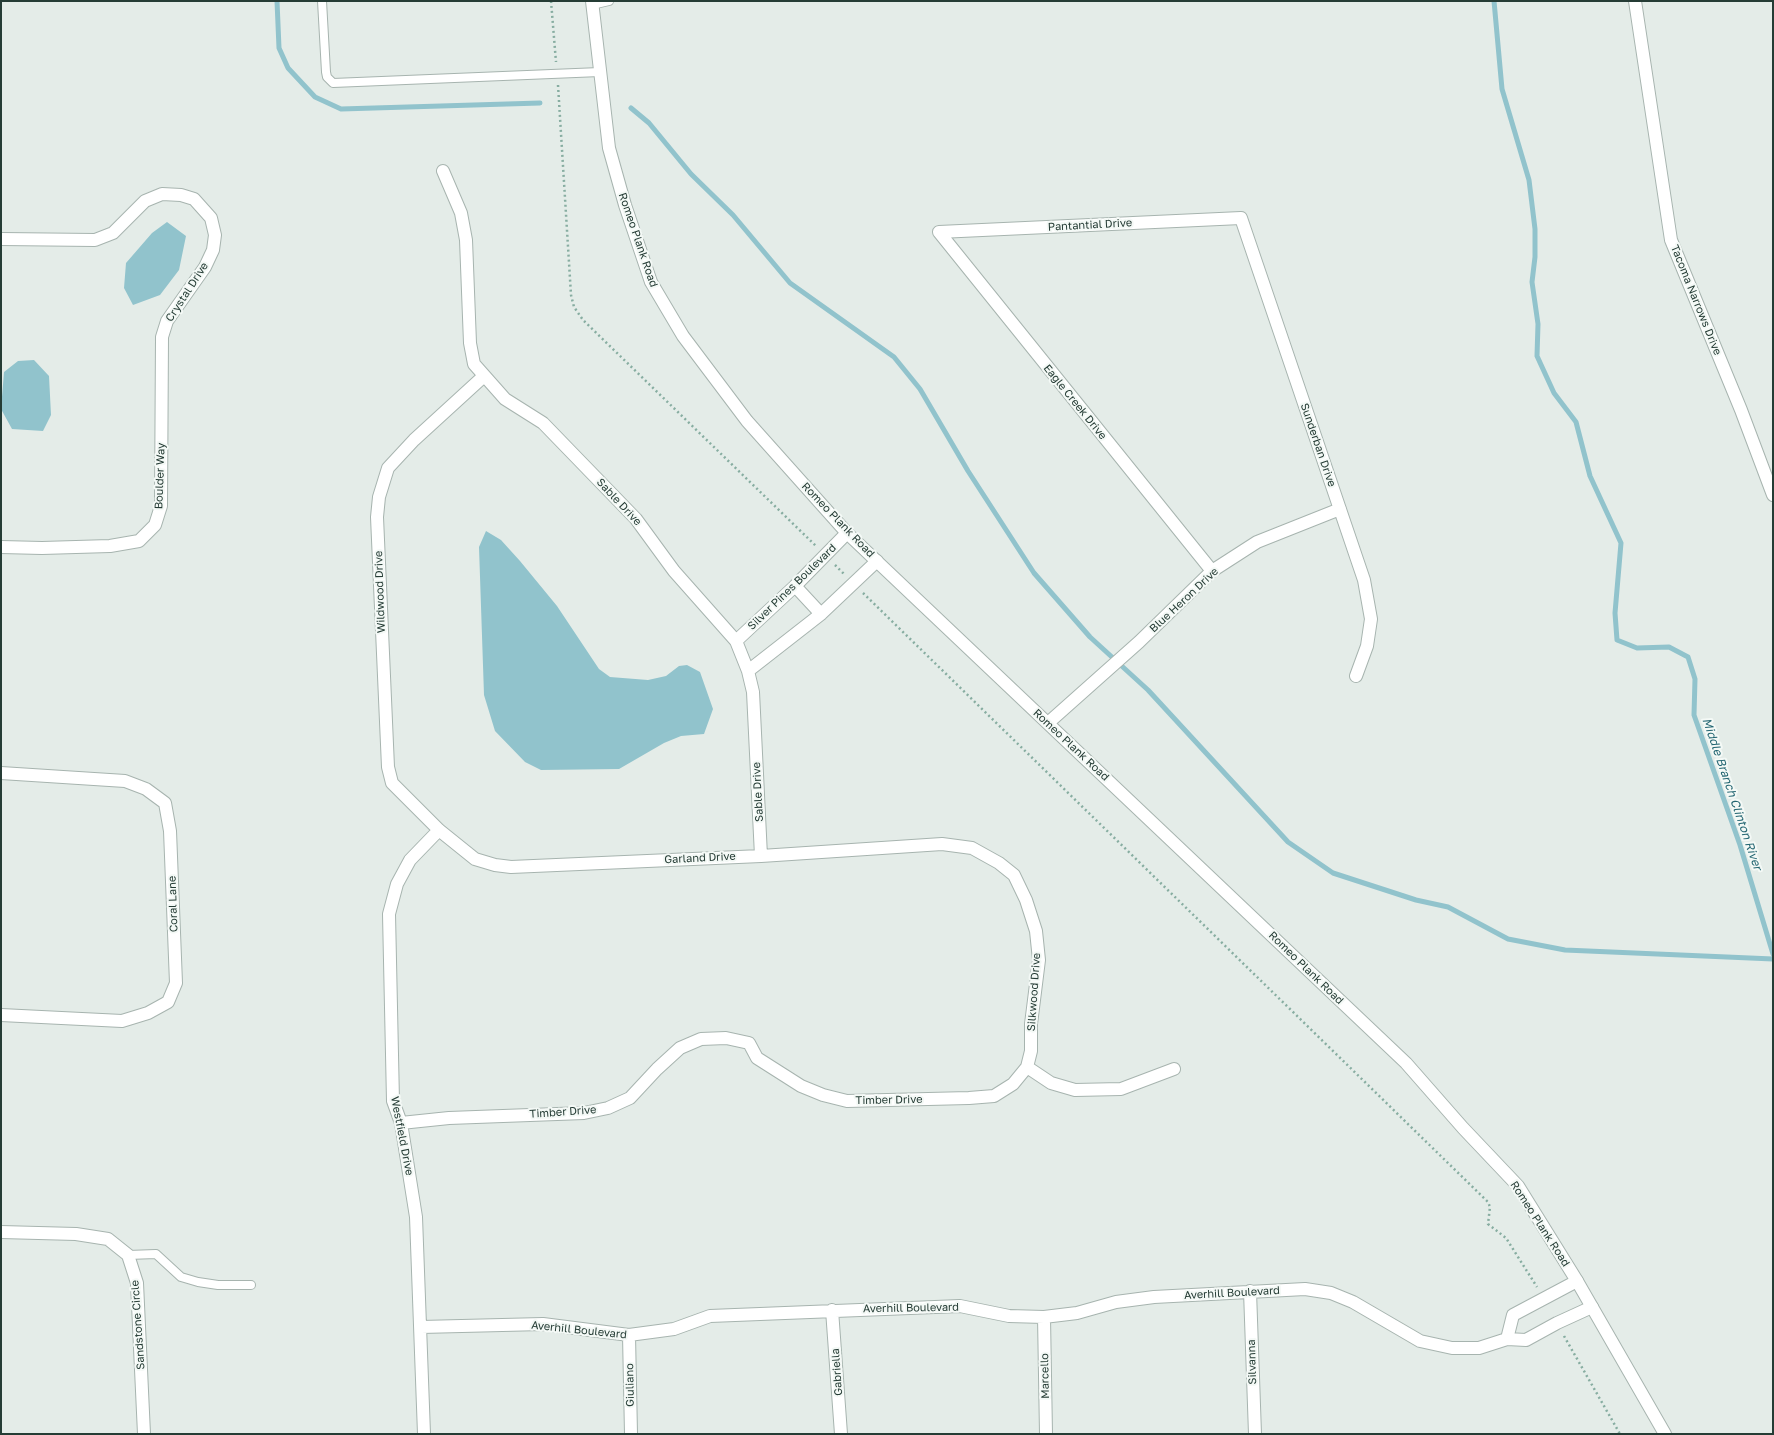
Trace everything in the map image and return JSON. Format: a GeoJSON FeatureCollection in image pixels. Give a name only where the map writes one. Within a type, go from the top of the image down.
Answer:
{"type":"FeatureCollection","features":[{"type":"Feature","properties":{"kind":"street","name":"Tacoma Narrows Drive"},"geometry":{"type":"LineString","coordinates":[[1635,1],[1671,240],[1741,410],[1768,470],[1773,495]]}},
{"type":"Feature","properties":{"kind":"street","name":"Romeo Plank Road"},"geometry":{"type":"LineString","coordinates":[[592,3],[609,148],[625,205],[651,282],[683,336],[747,421],[848,533],[1406,1063],[1463,1128],[1518,1186],[1577,1281],[1665,1434]]}},
{"type":"Feature","properties":{"kind":"street","name":"Sable Drive"},"geometry":{"type":"LineString","coordinates":[[443,171],[461,213],[466,240],[470,343],[474,364],[505,399],[543,423],[636,519],[674,571],[736,641],[748,671],[753,692],[761,856]]}},
{"type":"Feature","properties":{"kind":"street","name":"Crystal Drive"},"geometry":{"type":"LineString","coordinates":[[1,239],[96,240],[113,233],[145,201],[162,194],[181,195],[194,199],[211,218],[215,235],[213,250],[205,267],[167,321],[162,337]]}},
{"type":"Feature","properties":{"kind":"street","name":"Pantantial Drive"},"geometry":{"type":"LineString","coordinates":[[939,232],[1241,218]]}},
{"type":"Feature","properties":{"kind":"street","name":"Sunderban Drive"},"geometry":{"type":"LineString","coordinates":[[1241,218],[1364,580],[1371,618],[1367,646],[1356,676]]}},
{"type":"Feature","properties":{"kind":"street","name":"Eagle Creek Drive"},"geometry":{"type":"LineString","coordinates":[[939,232],[1212,571]]}},
{"type":"Feature","properties":{"kind":"street","name":"Boulder Way"},"geometry":{"type":"LineString","coordinates":[[1,547],[42,548],[110,546],[139,541],[155,525],[161,506],[162,337]]}},
{"type":"Feature","properties":{"kind":"street","name":"Wildwood Drive"},"geometry":{"type":"LineString","coordinates":[[439,830],[392,783],[388,767],[377,517],[379,497],[388,468],[414,440],[484,376]]}},
{"type":"Feature","properties":{"kind":"street","name":"Blue Heron Drive"},"geometry":{"type":"LineString","coordinates":[[1048,723],[1139,642],[1212,571],[1257,542],[1340,509]]}},
{"type":"Feature","properties":{"kind":"street","name":"Silver Pines Boulevard"},"geometry":{"type":"LineString","coordinates":[[736,641],[795,586],[848,533]]}},
{"type":"Feature","properties":{"kind":"street"},"geometry":{"type":"LineString","coordinates":[[748,671],[821,614],[877,561]]}},
{"type":"Feature","properties":{"kind":"street"},"geometry":{"type":"LineString","coordinates":[[795,586],[821,614]]}},
{"type":"Feature","properties":{"kind":"street","name":"Coral Lane"},"geometry":{"type":"LineString","coordinates":[[1,773],[125,781],[146,789],[165,803],[170,831],[176,983],[168,1002],[148,1013],[122,1021],[1,1015]]}},
{"type":"Feature","properties":{"kind":"street","name":"Garland Drive"},"geometry":{"type":"LineString","coordinates":[[439,830],[475,859],[495,865],[511,867],[761,856],[942,844],[972,848]]}},
{"type":"Feature","properties":{"kind":"street","name":"Westfield Drive"},"geometry":{"type":"LineString","coordinates":[[424,1434],[416,1217],[401,1123],[393,1101],[389,914],[397,884],[410,860],[439,830]]}},
{"type":"Feature","properties":{"kind":"street","name":"Silkwood Drive"},"geometry":{"type":"LineString","coordinates":[[972,848],[999,863],[1014,875],[1026,900],[1036,931],[1039,960],[1031,1024],[1031,1051],[1027,1067]]}},
{"type":"Feature","properties":{"kind":"street","name":"Timber Drive"},"geometry":{"type":"LineString","coordinates":[[401,1123],[449,1118],[584,1113],[608,1108],[630,1098],[657,1069],[680,1048],[701,1040],[726,1038],[750,1043],[757,1058],[801,1086],[823,1095],[847,1101],[994,1096],[1013,1084],[1027,1067]]}},
{"type":"Feature","properties":{"kind":"street"},"geometry":{"type":"LineString","coordinates":[[1027,1067],[1051,1083],[1075,1090],[1121,1088],[1174,1069]]}},
{"type":"Feature","properties":{"kind":"street"},"geometry":{"type":"LineString","coordinates":[[1,1232],[76,1234],[108,1239],[128,1254]]}},
{"type":"Feature","properties":{"kind":"street","name":"Sandstone Circle"},"geometry":{"type":"LineString","coordinates":[[128,1254],[137,1283],[144,1434]]}},
{"type":"Feature","properties":{"kind":"street"},"geometry":{"type":"LineString","coordinates":[[1507,1339],[1513,1315],[1577,1281]]}},
{"type":"Feature","properties":{"kind":"street","name":"Averhill Boulevard"},"geometry":{"type":"LineString","coordinates":[[421,1327],[543,1324],[629,1335],[674,1329],[710,1316],[960,1306],[1009,1316],[1044,1317],[1077,1313],[1116,1302],[1132,1300],[1250,1291],[1305,1289],[1331,1293],[1353,1302],[1420,1341],[1452,1348],[1479,1348],[1507,1339],[1526,1340],[1556,1323],[1592,1307]]}},
{"type":"Feature","properties":{"kind":"street","name":"Silvanna"},"geometry":{"type":"LineString","coordinates":[[1250,1291],[1255,1434]]}},
{"type":"Feature","properties":{"kind":"street","name":"Gabriella"},"geometry":{"type":"LineString","coordinates":[[832,1310],[841,1434]]}},
{"type":"Feature","properties":{"kind":"street","name":"Marcello"},"geometry":{"type":"LineString","coordinates":[[1044,1317],[1046,1434]]}},
{"type":"Feature","properties":{"kind":"street","name":"Giuliano"},"geometry":{"type":"LineString","coordinates":[[629,1335],[631,1434]]}},
{"type":"Feature","properties":{"kind":"lane"},"geometry":{"type":"LineString","coordinates":[[322,1],[326,77],[332,83],[600,72]]}},
{"type":"Feature","properties":{"kind":"lane"},"geometry":{"type":"LineString","coordinates":[[592,3],[609,1]]}},
{"type":"Feature","properties":{"kind":"lane"},"geometry":{"type":"LineString","coordinates":[[128,1254],[156,1254],[181,1277],[198,1282],[218,1285],[251,1285]]}},
{"type":"Feature","properties":{"kind":"path"},"geometry":{"type":"LineString","coordinates":[[551,1],[571,295],[574,307],[583,320],[1488,1202],[1490,1207],[1488,1224],[1506,1238],[1543,1298]]}},
{"type":"Feature","properties":{"kind":"path"},"geometry":{"type":"LineString","coordinates":[[1556,1323],[1620,1434]]}},
{"type":"Feature","properties":{"kind":"water"},"geometry":{"type":"Polygon","coordinates":[[[167,222],[186,236],[179,270],[160,295],[133,305],[124,288],[126,263],[152,233],[167,222]]]}},
{"type":"Feature","properties":{"kind":"water"},"geometry":{"type":"Polygon","coordinates":[[[34,360],[49,376],[51,415],[43,431],[12,429],[1,409],[4,372],[18,361],[34,360]]]}},
{"type":"Feature","properties":{"kind":"water"},"geometry":{"type":"Polygon","coordinates":[[[486,531],[501,540],[520,561],[557,606],[599,669],[610,677],[648,680],[666,676],[679,666],[687,665],[700,672],[713,709],[704,734],[681,736],[664,743],[619,769],[541,770],[525,762],[495,731],[484,695],[479,547],[486,531]]]}},
{"type":"Feature","properties":{"kind":"waterway"},"geometry":{"type":"LineString","coordinates":[[277,1],[279,48],[288,68],[315,97],[341,109],[540,103]]}},
{"type":"Feature","properties":{"kind":"waterway","name":"Middle Branch Clinton River"},"geometry":{"type":"LineString","coordinates":[[1494,1],[1502,89],[1529,180],[1535,229],[1535,257],[1532,282],[1538,324],[1537,356],[1554,393],[1576,422],[1590,476],[1621,543],[1615,613],[1617,640],[1637,648],[1669,647],[1688,657],[1695,679],[1694,715],[1740,845],[1773,954]]}},
{"type":"Feature","properties":{"kind":"waterway"},"geometry":{"type":"LineString","coordinates":[[631,108],[649,123],[691,174],[733,215],[790,283],[894,357],[920,389],[968,471],[1034,573],[1090,637],[1148,690],[1288,842],[1333,873],[1416,900],[1448,907],[1508,939],[1565,950],[1773,959]]}}]}
